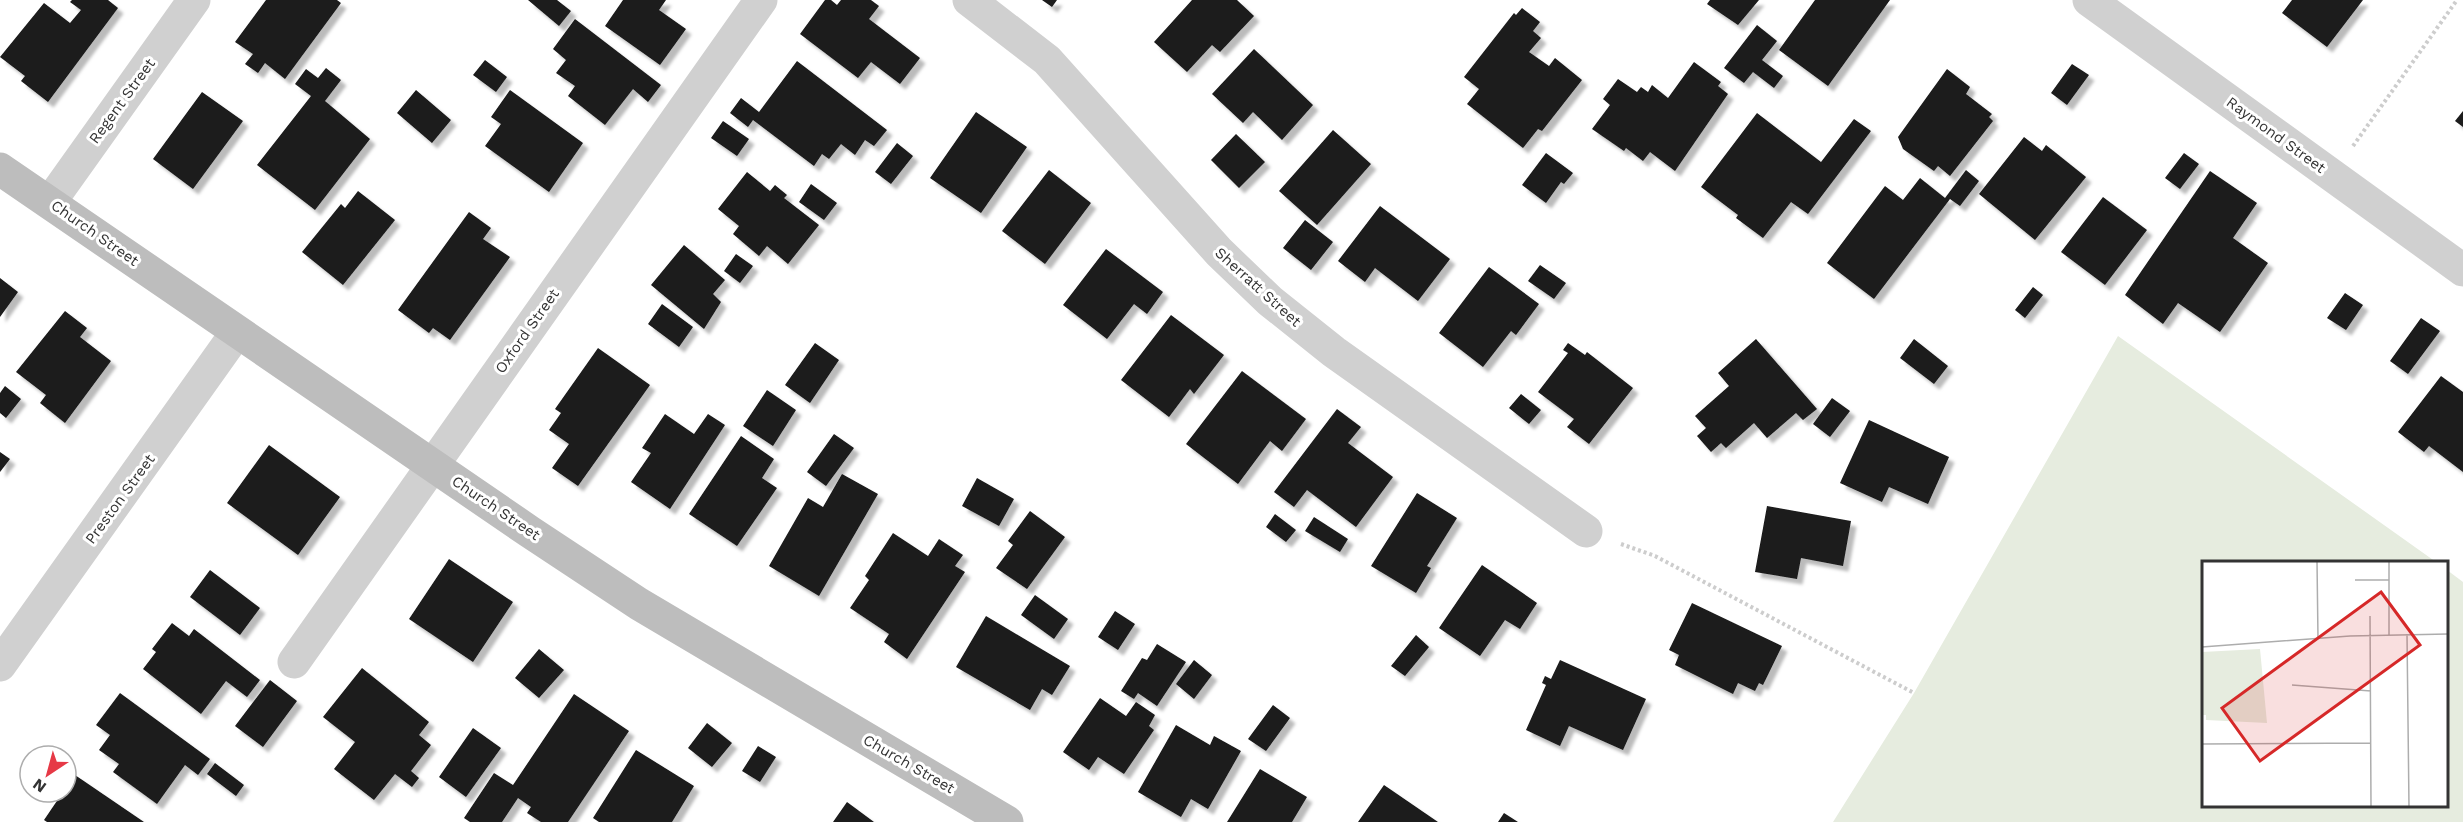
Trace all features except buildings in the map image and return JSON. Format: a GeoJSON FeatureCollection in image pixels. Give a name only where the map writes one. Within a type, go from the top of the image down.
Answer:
{"type":"FeatureCollection","features":[{"type":"Feature","properties":{"kind":"street","name":"Regent Street"},"geometry":{"type":"LineString","coordinates":[[50,202],[194,0]]}},
{"type":"Feature","properties":{"kind":"street","name":"Oxford Street"},"geometry":{"type":"LineString","coordinates":[[294,662],[761,0]]}},
{"type":"Feature","properties":{"kind":"street","name":"Sherratt Street"},"geometry":{"type":"LineString","coordinates":[[969,0],[1047,60],[1219,252],[1270,301],[1334,352],[1586,531]]}},
{"type":"Feature","properties":{"kind":"street","name":"Raymond Street"},"geometry":{"type":"LineString","coordinates":[[2089,0],[2463,270]]}},
{"type":"Feature","properties":{"kind":"street","name":"Church Street"},"geometry":{"type":"LineString","coordinates":[[0,169],[639,604],[995,819]]}},
{"type":"Feature","properties":{"kind":"street","name":"Preston Street"},"geometry":{"type":"LineString","coordinates":[[0,665],[214,368],[237,332]]}},
{"type":"Feature","properties":{"kind":"path"},"geometry":{"type":"LineString","coordinates":[[2332,175],[2457,0]]}},
{"type":"Feature","properties":{"kind":"path"},"geometry":{"type":"LineString","coordinates":[[1586,531],[1655,556],[1914,693]]}},
{"type":"Feature","properties":{"kind":"shaded area"},"geometry":{"type":"Polygon","coordinates":[[[2118,336],[2435,561],[2202,561],[2202,807],[2448,807],[2448,571],[2463,582],[2463,822],[1833,822],[1914,693],[2118,336]]]}}]}
